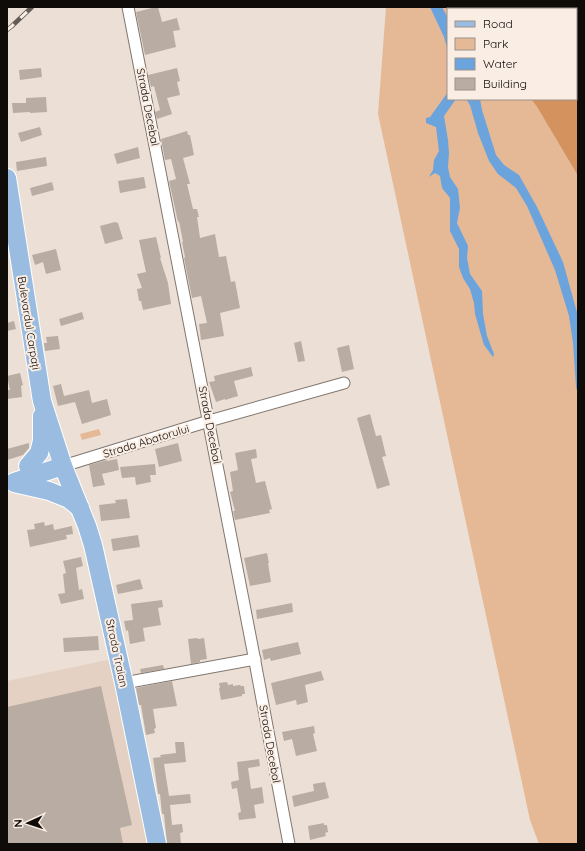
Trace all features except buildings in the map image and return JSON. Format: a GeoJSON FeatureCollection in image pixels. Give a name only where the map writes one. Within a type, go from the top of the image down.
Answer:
{"type":"FeatureCollection","features":[{"type":"Feature","properties":{"kind":"main road","name":"Bulevardul Carpați"},"geometry":{"type":"LineString","coordinates":[[7,178],[42,401],[61,461]]}},
{"type":"Feature","properties":{"kind":"main road"},"geometry":{"type":"LineString","coordinates":[[9,480],[28,466],[39,452],[42,441],[42,401]]}},
{"type":"Feature","properties":{"kind":"main road"},"geometry":{"type":"LineString","coordinates":[[28,466],[61,461]]}},
{"type":"Feature","properties":{"kind":"main road"},"geometry":{"type":"LineString","coordinates":[[9,480],[61,461]]}},
{"type":"Feature","properties":{"kind":"main road","name":"Strada Traian"},"geometry":{"type":"LineString","coordinates":[[61,461],[87,526],[97,558],[157,844]]}},
{"type":"Feature","properties":{"kind":"main road"},"geometry":{"type":"LineString","coordinates":[[9,480],[49,491],[69,499],[80,508]]}},
{"type":"Feature","properties":{"kind":"street","name":"Strada Decebal"},"geometry":{"type":"LineString","coordinates":[[128,7],[255,659],[289,844]]}},
{"type":"Feature","properties":{"kind":"street","name":"Strada Abatorului"},"geometry":{"type":"LineString","coordinates":[[61,461],[344,383]]}},
{"type":"Feature","properties":{"kind":"street"},"geometry":{"type":"LineString","coordinates":[[124,683],[255,659]]}},
{"type":"Feature","properties":{"kind":"shaded area"},"geometry":{"type":"Polygon","coordinates":[[[456,7],[578,7],[578,176],[532,100],[577,100],[577,8],[456,7]]]}},
{"type":"Feature","properties":{"kind":"shaded area"},"geometry":{"type":"Polygon","coordinates":[[[112,659],[150,844],[7,844],[7,681],[112,659]]]}},
{"type":"Feature","properties":{"kind":"green space"},"geometry":{"type":"Polygon","coordinates":[[[386,7],[456,7],[457,8],[447,8],[447,100],[532,100],[578,176],[578,844],[539,844],[530,820],[378,114],[386,7]]]}},
{"type":"Feature","properties":{"kind":"green space"},"geometry":{"type":"Polygon","coordinates":[[[99,429],[101,435],[82,440],[80,434],[99,429]]]}},
{"type":"Feature","properties":{"kind":"water"},"geometry":{"type":"Polygon","coordinates":[[[430,7],[442,7],[447,16],[447,48],[444,37],[430,7]]]}},
{"type":"Feature","properties":{"kind":"water"},"geometry":{"type":"Polygon","coordinates":[[[447,93],[447,100],[455,100],[444,116],[448,140],[448,167],[450,177],[458,189],[460,208],[457,223],[468,246],[467,258],[470,274],[482,291],[483,314],[487,336],[494,354],[493,357],[484,345],[475,314],[470,289],[463,278],[459,267],[459,249],[450,231],[450,198],[442,188],[440,176],[435,173],[429,177],[433,170],[434,160],[439,151],[436,127],[426,123],[426,118],[430,117],[447,93]]]}},
{"type":"Feature","properties":{"kind":"water"},"geometry":{"type":"Polygon","coordinates":[[[467,100],[480,100],[496,155],[504,165],[519,175],[537,207],[563,262],[578,316],[578,394],[569,316],[555,270],[527,206],[516,188],[498,174],[489,161],[478,133],[470,105],[467,100]]]}},
{"type":"Feature","properties":{"kind":"railway"},"geometry":{"type":"LineString","coordinates":[[7,30],[32,7]]}}]}
